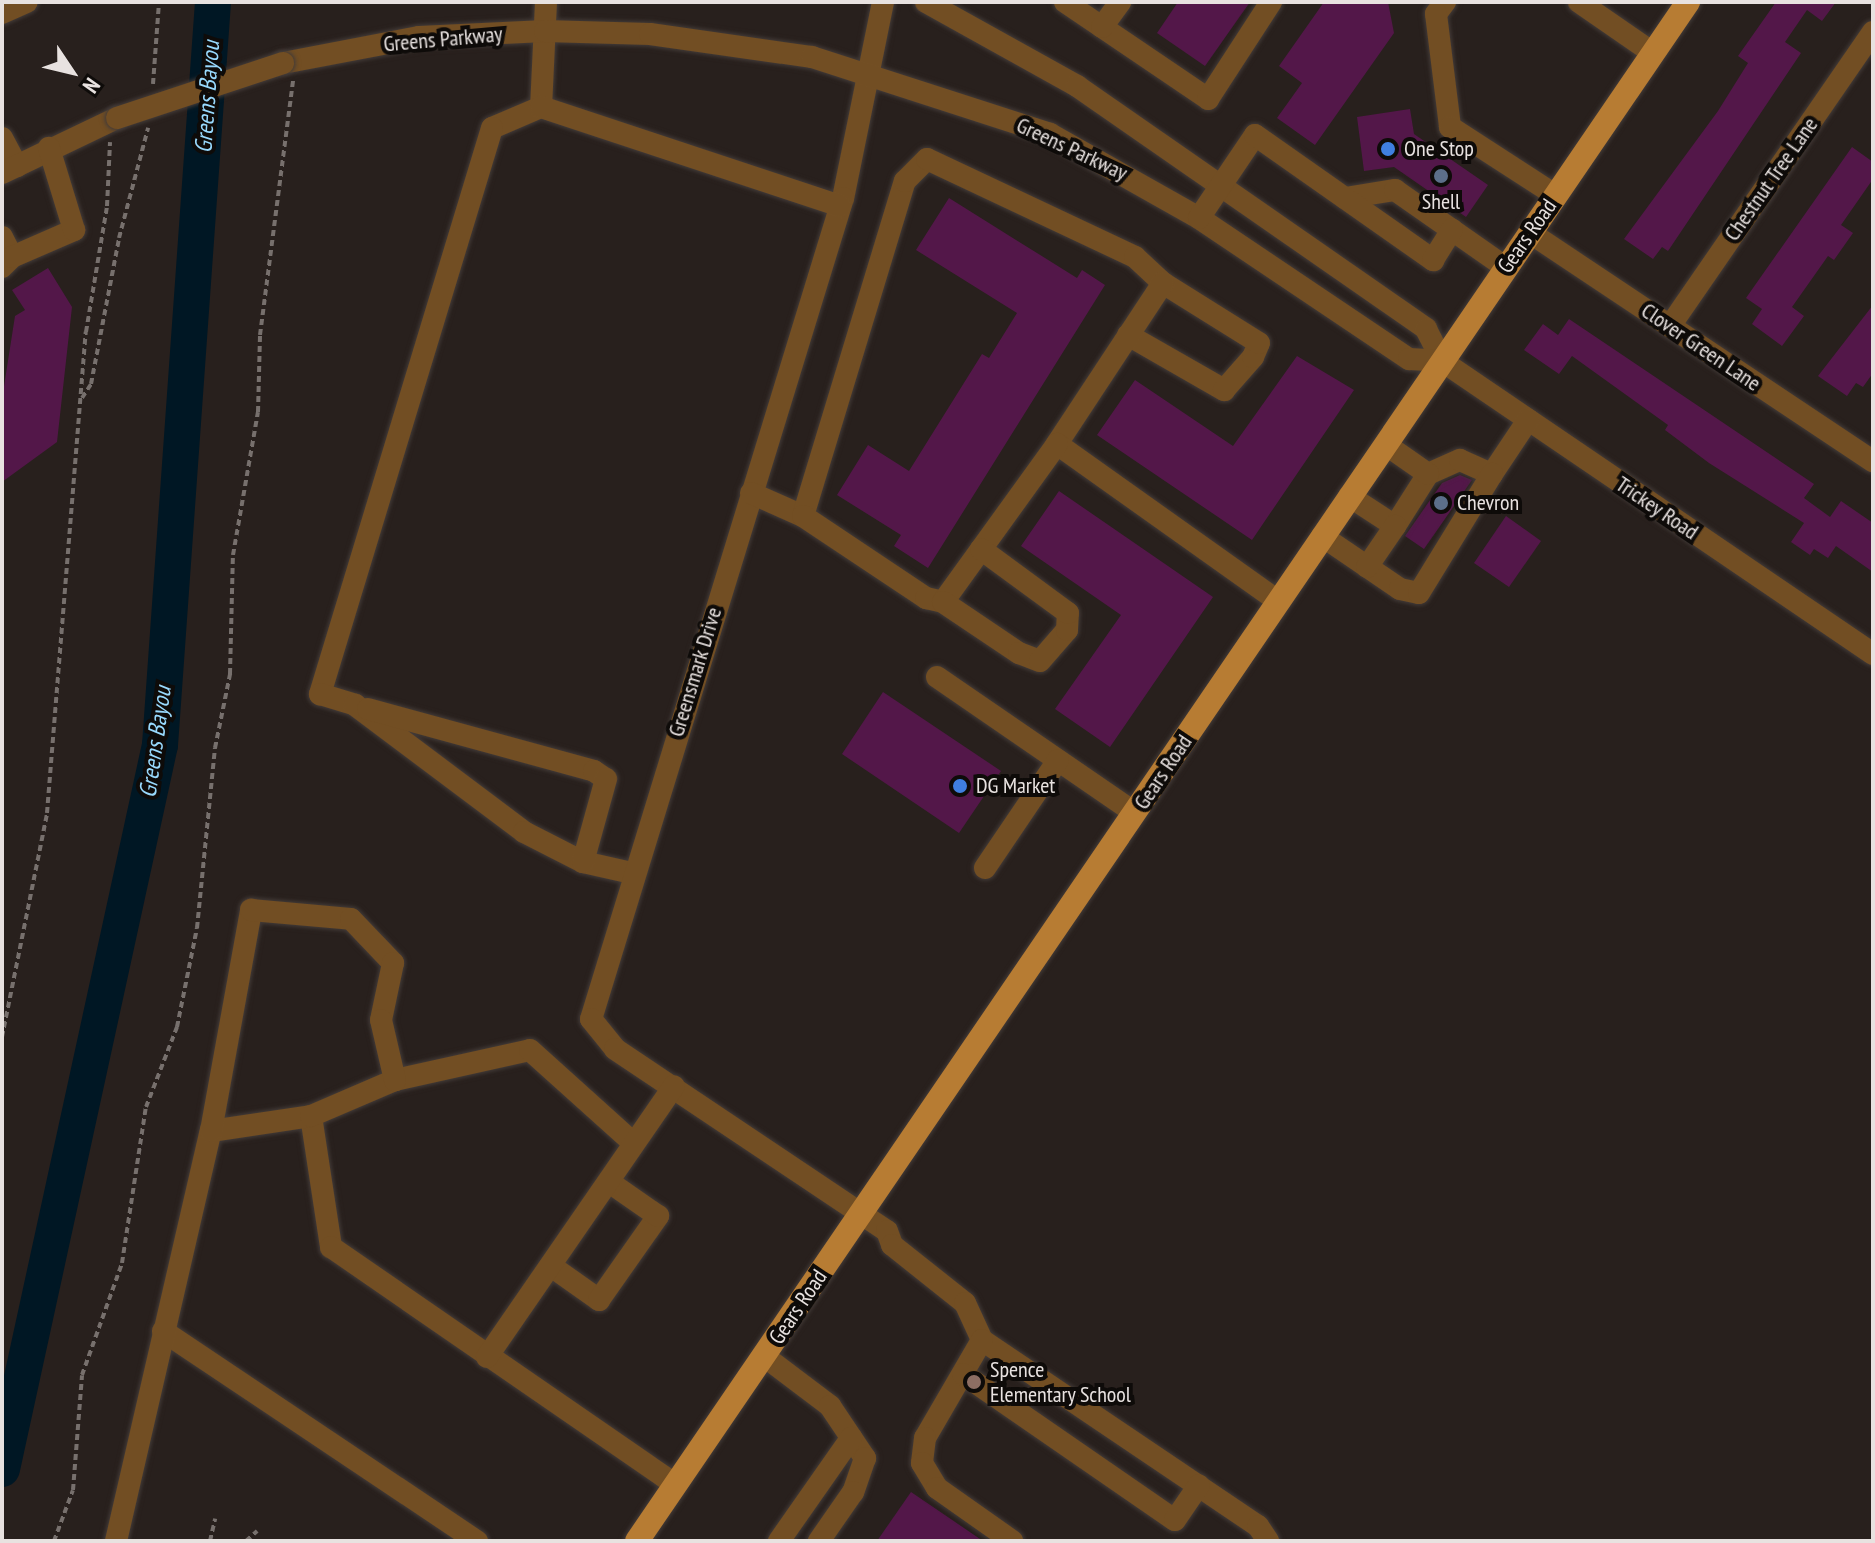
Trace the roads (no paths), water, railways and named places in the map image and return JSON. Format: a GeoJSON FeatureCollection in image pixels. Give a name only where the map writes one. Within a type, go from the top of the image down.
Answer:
{"type":"FeatureCollection","features":[{"type":"Feature","properties":{"kind":"main road","name":"Gears Road"},"geometry":{"type":"LineString","coordinates":[[637,1541],[1688,2]]}},
{"type":"Feature","properties":{"kind":"street"},"geometry":{"type":"LineString","coordinates":[[2,13],[27,2]]}},
{"type":"Feature","properties":{"kind":"street"},"geometry":{"type":"LineString","coordinates":[[541,107],[546,2]]}},
{"type":"Feature","properties":{"kind":"street","name":"Greensmark Drive"},"geometry":{"type":"LineString","coordinates":[[883,2],[840,206],[632,873],[591,1019],[615,1049],[887,1231],[892,1245],[965,1303],[982,1340]]}},
{"type":"Feature","properties":{"kind":"street","name":"Greens Parkway"},"geometry":{"type":"LineString","coordinates":[[926,2],[1077,86],[1426,329],[1442,361]]}},
{"type":"Feature","properties":{"kind":"street"},"geometry":{"type":"LineString","coordinates":[[1065,2],[1208,99],[1271,2]]}},
{"type":"Feature","properties":{"kind":"street"},"geometry":{"type":"LineString","coordinates":[[1102,27],[1120,2]]}},
{"type":"Feature","properties":{"kind":"street"},"geometry":{"type":"LineString","coordinates":[[1445,2],[1436,14],[1450,127],[1555,195]]}},
{"type":"Feature","properties":{"kind":"street"},"geometry":{"type":"LineString","coordinates":[[1579,2],[1653,53]]}},
{"type":"Feature","properties":{"kind":"street","name":"Greens Parkway"},"geometry":{"type":"LineString","coordinates":[[9,169],[112,121],[292,61],[419,37],[545,31],[748,44],[868,74],[1050,134],[1199,218],[1409,359],[1442,361]]}},
{"type":"Feature","properties":{"kind":"street","name":"Chestnut Tree Lane"},"geometry":{"type":"LineString","coordinates":[[1670,326],[1873,32]]}},
{"type":"Feature","properties":{"kind":"street"},"geometry":{"type":"LineString","coordinates":[[583,862],[605,794],[606,779],[594,771],[320,694],[492,128],[541,107],[840,206]]}},
{"type":"Feature","properties":{"kind":"street"},"geometry":{"type":"LineString","coordinates":[[1199,218],[1255,135],[1433,260],[1452,230]]}},
{"type":"Feature","properties":{"kind":"street"},"geometry":{"type":"LineString","coordinates":[[2,138],[9,169]]}},
{"type":"Feature","properties":{"kind":"street"},"geometry":{"type":"LineString","coordinates":[[5,254],[74,230],[49,148]]}},
{"type":"Feature","properties":{"kind":"street"},"geometry":{"type":"LineString","coordinates":[[803,516],[905,181],[927,159],[1135,257],[1163,283],[1259,343],[1253,357],[1224,390],[1128,335]]}},
{"type":"Feature","properties":{"kind":"street"},"geometry":{"type":"LineString","coordinates":[[1345,198],[1395,190],[1505,267]]}},
{"type":"Feature","properties":{"kind":"street","name":"Clover Green Lane"},"geometry":{"type":"LineString","coordinates":[[1529,232],[1872,459]]}},
{"type":"Feature","properties":{"kind":"street"},"geometry":{"type":"LineString","coordinates":[[943,602],[1057,444],[1163,283]]}},
{"type":"Feature","properties":{"kind":"street","name":"Trickey Road"},"geometry":{"type":"LineString","coordinates":[[1442,361],[1873,654]]}},
{"type":"Feature","properties":{"kind":"street"},"geometry":{"type":"LineString","coordinates":[[1322,536],[1400,589],[1419,593],[1528,420]]}},
{"type":"Feature","properties":{"kind":"street"},"geometry":{"type":"LineString","coordinates":[[1057,444],[1278,601]]}},
{"type":"Feature","properties":{"kind":"street"},"geometry":{"type":"LineString","coordinates":[[1385,444],[1428,474]]}},
{"type":"Feature","properties":{"kind":"street"},"geometry":{"type":"LineString","coordinates":[[1367,567],[1428,474],[1460,460],[1492,474]]}},
{"type":"Feature","properties":{"kind":"street"},"geometry":{"type":"LineString","coordinates":[[751,493],[803,516],[926,598],[943,602],[1019,653],[1040,661],[1067,630],[1068,613],[981,549]]}},
{"type":"Feature","properties":{"kind":"street"},"geometry":{"type":"LineString","coordinates":[[1349,496],[1395,526]]}},
{"type":"Feature","properties":{"kind":"street"},"geometry":{"type":"LineString","coordinates":[[937,677],[1135,813]]}},
{"type":"Feature","properties":{"kind":"street"},"geometry":{"type":"LineString","coordinates":[[355,705],[524,832],[583,862],[632,873]]}},
{"type":"Feature","properties":{"kind":"street"},"geometry":{"type":"LineString","coordinates":[[985,868],[1058,760]]}},
{"type":"Feature","properties":{"kind":"street"},"geometry":{"type":"LineString","coordinates":[[116,1541],[211,1131],[251,910],[351,919],[393,963],[381,1020],[395,1080]]}},
{"type":"Feature","properties":{"kind":"street"},"geometry":{"type":"LineString","coordinates":[[211,1131],[311,1116],[395,1080],[530,1050],[632,1142]]}},
{"type":"Feature","properties":{"kind":"street"},"geometry":{"type":"LineString","coordinates":[[487,1357],[609,1182],[632,1142],[674,1086]]}},
{"type":"Feature","properties":{"kind":"street"},"geometry":{"type":"LineString","coordinates":[[311,1116],[331,1247],[676,1485]]}},
{"type":"Feature","properties":{"kind":"street"},"geometry":{"type":"LineString","coordinates":[[551,1266],[599,1300],[658,1216],[609,1182]]}},
{"type":"Feature","properties":{"kind":"street"},"geometry":{"type":"LineString","coordinates":[[163,1331],[477,1541]]}},
{"type":"Feature","properties":{"kind":"street"},"geometry":{"type":"LineString","coordinates":[[1012,1541],[937,1488],[922,1463],[925,1438],[982,1340],[1258,1526],[1268,1541]]}},
{"type":"Feature","properties":{"kind":"street"},"geometry":{"type":"LineString","coordinates":[[764,1356],[830,1406],[865,1458],[853,1492],[819,1541]]}},
{"type":"Feature","properties":{"kind":"street"},"geometry":{"type":"LineString","coordinates":[[963,1374],[1175,1520],[1199,1485]]}},
{"type":"Feature","properties":{"kind":"street"},"geometry":{"type":"LineString","coordinates":[[779,1541],[851,1438]]}},
{"type":"Feature","properties":{"kind":"waterway","name":"Greens Bayou"},"geometry":{"type":"LineString","coordinates":[[2,1469],[160,745],[213,2]]}},
{"type":"Feature","properties":{"kind":"place","name":"One Stop"},"geometry":{"type":"Point","coordinates":[1388,149]}},
{"type":"Feature","properties":{"kind":"place","name":"Shell"},"geometry":{"type":"Point","coordinates":[1441,176]}},
{"type":"Feature","properties":{"kind":"place","name":"Chevron"},"geometry":{"type":"Point","coordinates":[1441,503]}},
{"type":"Feature","properties":{"kind":"place","name":"DG Market"},"geometry":{"type":"Point","coordinates":[960,786]}},
{"type":"Feature","properties":{"kind":"place","name":"Spence Elementary School"},"geometry":{"type":"Point","coordinates":[974,1382]}}]}
